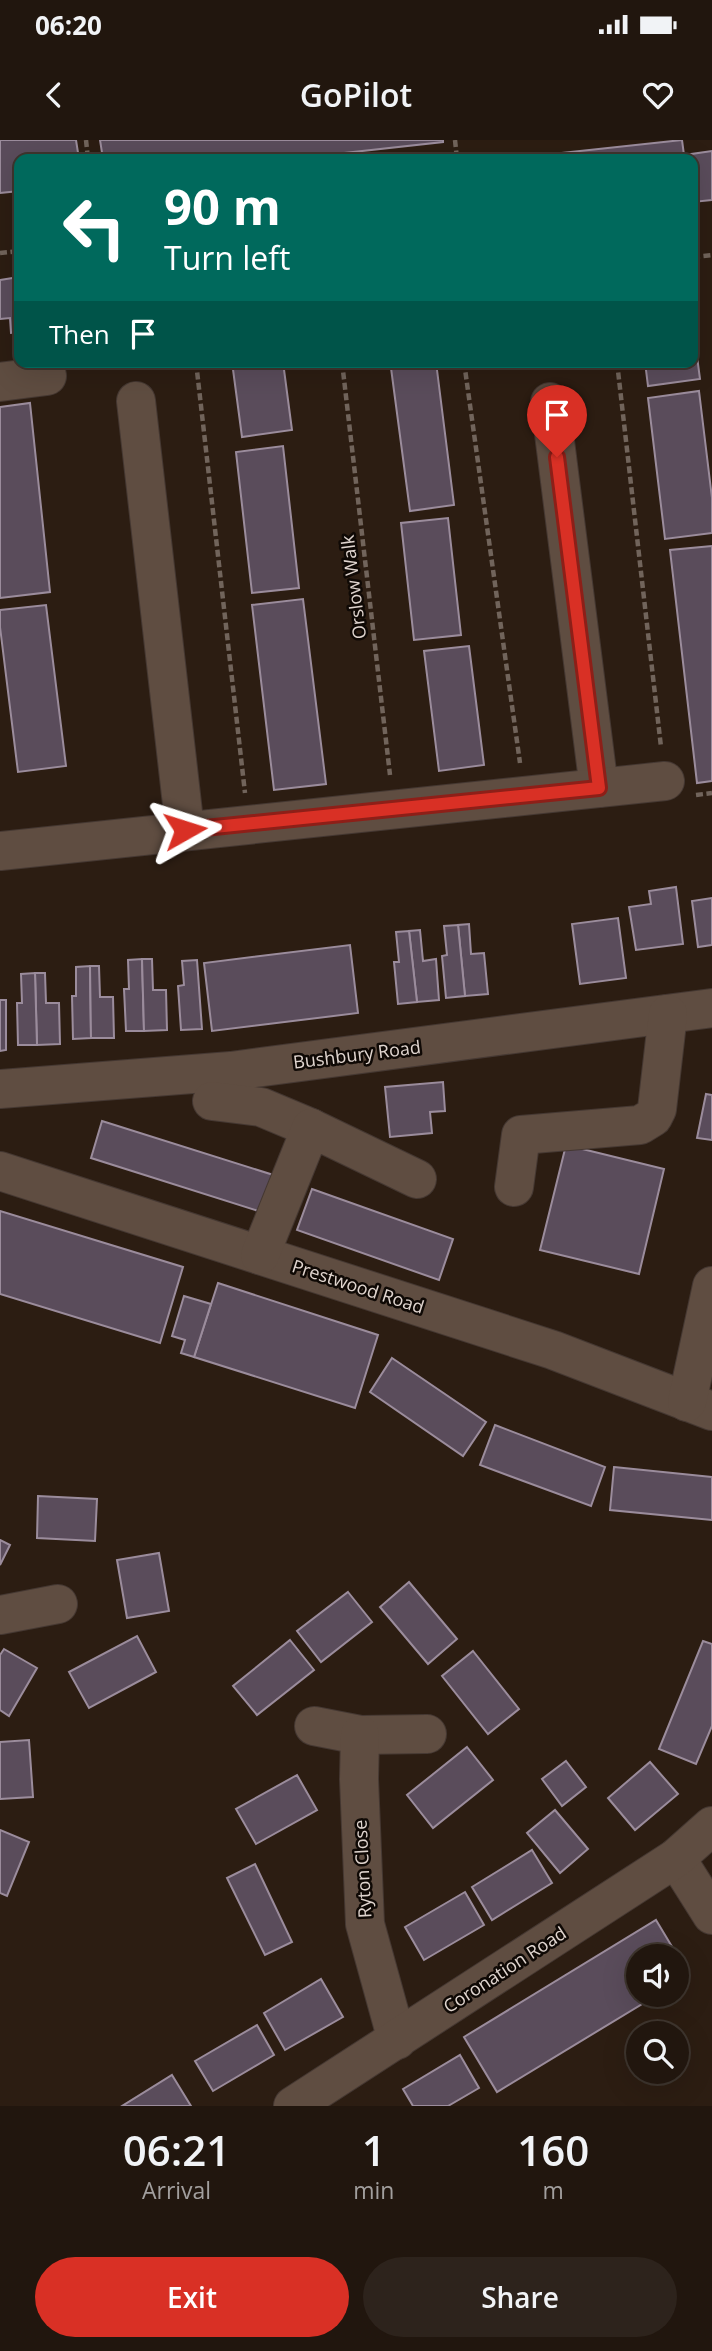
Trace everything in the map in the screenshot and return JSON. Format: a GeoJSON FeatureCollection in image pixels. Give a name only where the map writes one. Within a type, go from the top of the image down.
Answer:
{"type":"FeatureCollection","features":[{"type":"Feature","properties":{"kind":"street"},"geometry":{"type":"LineString","coordinates":[[0,382],[47,376]]}},
{"type":"Feature","properties":{"kind":"street"},"geometry":{"type":"LineString","coordinates":[[136,401],[185,830]]}},
{"type":"Feature","properties":{"kind":"street"},"geometry":{"type":"LineString","coordinates":[[550,402],[599,788]]}},
{"type":"Feature","properties":{"kind":"street"},"geometry":{"type":"LineString","coordinates":[[0,851],[665,781]]}},
{"type":"Feature","properties":{"kind":"street","name":"Bushbury Road"},"geometry":{"type":"LineString","coordinates":[[0,1089],[231,1071],[712,1008]]}},
{"type":"Feature","properties":{"kind":"street"},"geometry":{"type":"LineString","coordinates":[[514,1187],[522,1135],[640,1125],[653,1117],[657,1109],[668,1014]]}},
{"type":"Feature","properties":{"kind":"street"},"geometry":{"type":"LineString","coordinates":[[212,1101],[261,1107],[417,1179]]}},
{"type":"Feature","properties":{"kind":"street"},"geometry":{"type":"LineString","coordinates":[[260,1255],[311,1128]]}},
{"type":"Feature","properties":{"kind":"street","name":"Prestwood Road"},"geometry":{"type":"LineString","coordinates":[[0,1171],[553,1350],[700,1407]]}},
{"type":"Feature","properties":{"kind":"street"},"geometry":{"type":"LineString","coordinates":[[700,1407],[712,1286]]}},
{"type":"Feature","properties":{"kind":"street"},"geometry":{"type":"LineString","coordinates":[[0,1615],[58,1604]]}},
{"type":"Feature","properties":{"kind":"street"},"geometry":{"type":"LineString","coordinates":[[314,1726],[360,1735],[427,1734]]}},
{"type":"Feature","properties":{"kind":"street","name":"Ryton Close"},"geometry":{"type":"LineString","coordinates":[[360,1735],[359,1779],[365,1924],[397,2040]]}},
{"type":"Feature","properties":{"kind":"street","name":"Coronation Road"},"geometry":{"type":"LineString","coordinates":[[293,2106],[676,1858],[712,1826]]}},
{"type":"Feature","properties":{"kind":"street"},"geometry":{"type":"LineString","coordinates":[[676,1858],[712,1915]]}},
{"type":"Feature","properties":{"kind":"path"},"geometry":{"type":"LineString","coordinates":[[197,368],[249,824]]}},
{"type":"Feature","properties":{"kind":"path","name":"Orslow Walk"},"geometry":{"type":"LineString","coordinates":[[343,368],[394,809]]}},
{"type":"Feature","properties":{"kind":"path"},"geometry":{"type":"LineString","coordinates":[[465,368],[525,795]]}},
{"type":"Feature","properties":{"kind":"path"},"geometry":{"type":"LineString","coordinates":[[618,368],[665,781]]}},
{"type":"Feature","properties":{"kind":"building"},"geometry":{"type":"Polygon","coordinates":[[[0,140],[76,140],[78,154],[14,154],[14,192],[0,193],[0,140]]]}},
{"type":"Feature","properties":{"kind":"building"},"geometry":{"type":"Polygon","coordinates":[[[100,140],[443,140],[335,154],[102,154],[100,140]]]}},
{"type":"Feature","properties":{"kind":"building"},"geometry":{"type":"Polygon","coordinates":[[[682,140],[684,154],[552,154],[682,140]]]}},
{"type":"Feature","properties":{"kind":"building"},"geometry":{"type":"Polygon","coordinates":[[[712,151],[712,200],[698,201],[698,154],[691,154],[712,151]]]}},
{"type":"Feature","properties":{"kind":"building"},"geometry":{"type":"Polygon","coordinates":[[[14,278],[14,333],[11,333],[10,318],[0,319],[0,280],[14,278]]]}},
{"type":"Feature","properties":{"kind":"building"},"geometry":{"type":"Polygon","coordinates":[[[698,364],[700,379],[648,386],[646,368],[698,368],[698,364]]]}},
{"type":"Feature","properties":{"kind":"building"},"geometry":{"type":"Polygon","coordinates":[[[233,368],[284,368],[292,430],[242,437],[233,368]]]}},
{"type":"Feature","properties":{"kind":"building"},"geometry":{"type":"Polygon","coordinates":[[[391,368],[437,368],[454,505],[410,511],[391,368]]]}},
{"type":"Feature","properties":{"kind":"building"},"geometry":{"type":"Polygon","coordinates":[[[699,391],[712,498],[712,533],[665,539],[648,398],[699,391]]]}},
{"type":"Feature","properties":{"kind":"building"},"geometry":{"type":"Polygon","coordinates":[[[30,403],[50,592],[0,598],[0,407],[30,403]]]}},
{"type":"Feature","properties":{"kind":"building"},"geometry":{"type":"Polygon","coordinates":[[[283,446],[299,588],[252,593],[236,452],[283,446]]]}},
{"type":"Feature","properties":{"kind":"building"},"geometry":{"type":"Polygon","coordinates":[[[448,518],[461,635],[414,640],[401,523],[448,518]]]}},
{"type":"Feature","properties":{"kind":"building"},"geometry":{"type":"Polygon","coordinates":[[[712,546],[712,781],[697,783],[670,550],[712,546]]]}},
{"type":"Feature","properties":{"kind":"building"},"geometry":{"type":"Polygon","coordinates":[[[303,599],[326,784],[274,790],[252,605],[303,599]]]}},
{"type":"Feature","properties":{"kind":"building"},"geometry":{"type":"Polygon","coordinates":[[[46,605],[66,766],[18,772],[0,610],[46,605]]]}},
{"type":"Feature","properties":{"kind":"building"},"geometry":{"type":"Polygon","coordinates":[[[469,646],[484,765],[439,771],[424,651],[469,646]]]}},
{"type":"Feature","properties":{"kind":"building"},"geometry":{"type":"Polygon","coordinates":[[[676,887],[683,944],[636,950],[629,907],[651,904],[649,891],[676,887]]]}},
{"type":"Feature","properties":{"kind":"building"},"geometry":{"type":"Polygon","coordinates":[[[712,898],[712,945],[698,947],[692,901],[712,898]]]}},
{"type":"Feature","properties":{"kind":"building"},"geometry":{"type":"Polygon","coordinates":[[[618,918],[626,978],[580,984],[572,924],[618,918]]]}},
{"type":"Feature","properties":{"kind":"building"},"geometry":{"type":"Polygon","coordinates":[[[469,924],[471,954],[484,953],[488,994],[465,996],[458,925],[469,924]]]}},
{"type":"Feature","properties":{"kind":"building"},"geometry":{"type":"Polygon","coordinates":[[[458,925],[465,996],[446,998],[442,956],[447,955],[444,926],[458,925]]]}},
{"type":"Feature","properties":{"kind":"building"},"geometry":{"type":"Polygon","coordinates":[[[420,930],[423,961],[436,959],[439,1000],[417,1002],[409,931],[420,930]]]}},
{"type":"Feature","properties":{"kind":"building"},"geometry":{"type":"Polygon","coordinates":[[[409,931],[417,1002],[398,1004],[394,962],[399,962],[396,932],[409,931]]]}},
{"type":"Feature","properties":{"kind":"building"},"geometry":{"type":"Polygon","coordinates":[[[350,945],[358,1013],[212,1031],[204,963],[350,945]]]}},
{"type":"Feature","properties":{"kind":"building"},"geometry":{"type":"Polygon","coordinates":[[[142,959],[144,1031],[126,1031],[124,989],[129,989],[128,960],[142,959]]]}},
{"type":"Feature","properties":{"kind":"building"},"geometry":{"type":"Polygon","coordinates":[[[142,959],[152,959],[153,990],[166,990],[167,1030],[144,1031],[142,959]]]}},
{"type":"Feature","properties":{"kind":"building"},"geometry":{"type":"Polygon","coordinates":[[[197,960],[202,1029],[181,1030],[178,986],[184,985],[182,961],[197,960]]]}},
{"type":"Feature","properties":{"kind":"building"},"geometry":{"type":"Polygon","coordinates":[[[90,966],[91,1038],[73,1039],[72,996],[76,996],[76,967],[90,966]]]}},
{"type":"Feature","properties":{"kind":"building"},"geometry":{"type":"Polygon","coordinates":[[[90,966],[99,966],[100,997],[113,997],[114,1038],[91,1038],[90,966]]]}},
{"type":"Feature","properties":{"kind":"building"},"geometry":{"type":"Polygon","coordinates":[[[35,973],[45,973],[46,1003],[59,1003],[60,1044],[37,1045],[35,973]]]}},
{"type":"Feature","properties":{"kind":"building"},"geometry":{"type":"Polygon","coordinates":[[[35,973],[37,1045],[18,1045],[17,1003],[22,1003],[21,974],[35,973]]]}},
{"type":"Feature","properties":{"kind":"building"},"geometry":{"type":"Polygon","coordinates":[[[0,1000],[6,1000],[6,1050],[0,1051],[0,1000]]]}},
{"type":"Feature","properties":{"kind":"building"},"geometry":{"type":"Polygon","coordinates":[[[443,1082],[445,1111],[430,1112],[432,1133],[390,1137],[385,1087],[443,1082]]]}},
{"type":"Feature","properties":{"kind":"building"},"geometry":{"type":"Polygon","coordinates":[[[706,1094],[712,1095],[712,1140],[697,1138],[706,1094]]]}},
{"type":"Feature","properties":{"kind":"building"},"geometry":{"type":"Polygon","coordinates":[[[102,1121],[283,1178],[271,1215],[91,1158],[102,1121]]]}},
{"type":"Feature","properties":{"kind":"building"},"geometry":{"type":"Polygon","coordinates":[[[566,1145],[664,1169],[639,1274],[540,1250],[566,1145]]]}},
{"type":"Feature","properties":{"kind":"building"},"geometry":{"type":"Polygon","coordinates":[[[312,1189],[453,1239],[439,1280],[297,1230],[312,1189]]]}},
{"type":"Feature","properties":{"kind":"building"},"geometry":{"type":"Polygon","coordinates":[[[0,1211],[183,1267],[160,1343],[0,1294],[0,1211]]]}},
{"type":"Feature","properties":{"kind":"building"},"geometry":{"type":"Polygon","coordinates":[[[218,1283],[378,1335],[355,1408],[194,1357],[218,1283]]]}},
{"type":"Feature","properties":{"kind":"building"},"geometry":{"type":"Polygon","coordinates":[[[184,1296],[211,1304],[194,1357],[181,1353],[185,1340],[172,1336],[184,1296]]]}},
{"type":"Feature","properties":{"kind":"building"},"geometry":{"type":"Polygon","coordinates":[[[392,1358],[486,1422],[463,1456],[370,1392],[392,1358]]]}},
{"type":"Feature","properties":{"kind":"building"},"geometry":{"type":"Polygon","coordinates":[[[495,1425],[605,1467],[591,1506],[480,1465],[495,1425]]]}},
{"type":"Feature","properties":{"kind":"building"},"geometry":{"type":"Polygon","coordinates":[[[614,1467],[712,1477],[712,1520],[610,1510],[614,1467]]]}},
{"type":"Feature","properties":{"kind":"building"},"geometry":{"type":"Polygon","coordinates":[[[38,1496],[97,1499],[95,1541],[37,1538],[38,1496]]]}},
{"type":"Feature","properties":{"kind":"building"},"geometry":{"type":"Polygon","coordinates":[[[0,1540],[10,1545],[0,1565],[0,1540]]]}},
{"type":"Feature","properties":{"kind":"building"},"geometry":{"type":"Polygon","coordinates":[[[159,1553],[169,1611],[127,1618],[117,1560],[159,1553]]]}},
{"type":"Feature","properties":{"kind":"building"},"geometry":{"type":"Polygon","coordinates":[[[409,1582],[457,1639],[428,1664],[380,1607],[409,1582]]]}},
{"type":"Feature","properties":{"kind":"building"},"geometry":{"type":"Polygon","coordinates":[[[348,1592],[372,1622],[321,1662],[297,1631],[348,1592]]]}},
{"type":"Feature","properties":{"kind":"building"},"geometry":{"type":"Polygon","coordinates":[[[137,1636],[156,1672],[89,1708],[69,1672],[137,1636]]]}},
{"type":"Feature","properties":{"kind":"building"},"geometry":{"type":"Polygon","coordinates":[[[290,1640],[314,1670],[257,1715],[233,1686],[290,1640]]]}},
{"type":"Feature","properties":{"kind":"building"},"geometry":{"type":"Polygon","coordinates":[[[703,1641],[712,1644],[712,1726],[696,1764],[659,1749],[703,1641]]]}},
{"type":"Feature","properties":{"kind":"building"},"geometry":{"type":"Polygon","coordinates":[[[4,1649],[37,1668],[9,1716],[0,1710],[0,1655],[4,1649]]]}},
{"type":"Feature","properties":{"kind":"building"},"geometry":{"type":"Polygon","coordinates":[[[473,1651],[519,1709],[488,1734],[442,1676],[473,1651]]]}},
{"type":"Feature","properties":{"kind":"building"},"geometry":{"type":"Polygon","coordinates":[[[29,1740],[33,1797],[0,1799],[0,1742],[29,1740]]]}},
{"type":"Feature","properties":{"kind":"building"},"geometry":{"type":"Polygon","coordinates":[[[467,1747],[493,1780],[433,1828],[407,1795],[467,1747]]]}},
{"type":"Feature","properties":{"kind":"building"},"geometry":{"type":"Polygon","coordinates":[[[566,1761],[586,1787],[562,1806],[542,1779],[566,1761]]]}},
{"type":"Feature","properties":{"kind":"building"},"geometry":{"type":"Polygon","coordinates":[[[650,1762],[678,1794],[635,1830],[608,1798],[650,1762]]]}},
{"type":"Feature","properties":{"kind":"building"},"geometry":{"type":"Polygon","coordinates":[[[297,1775],[317,1810],[256,1844],[236,1809],[297,1775]]]}},
{"type":"Feature","properties":{"kind":"building"},"geometry":{"type":"Polygon","coordinates":[[[555,1810],[588,1849],[560,1873],[527,1833],[555,1810]]]}},
{"type":"Feature","properties":{"kind":"building"},"geometry":{"type":"Polygon","coordinates":[[[0,1830],[29,1842],[7,1896],[0,1893],[0,1830]]]}},
{"type":"Feature","properties":{"kind":"building"},"geometry":{"type":"Polygon","coordinates":[[[532,1850],[552,1883],[492,1920],[472,1887],[532,1850]]]}},
{"type":"Feature","properties":{"kind":"building"},"geometry":{"type":"Polygon","coordinates":[[[255,1864],[292,1942],[265,1955],[227,1878],[255,1864]]]}},
{"type":"Feature","properties":{"kind":"building"},"geometry":{"type":"Polygon","coordinates":[[[465,1892],[484,1925],[424,1960],[405,1927],[465,1892]]]}},
{"type":"Feature","properties":{"kind":"building"},"geometry":{"type":"Polygon","coordinates":[[[656,1920],[670,1944],[626,1944],[626,2007],[637,2007],[497,2092],[464,2037],[656,1920]]]}},
{"type":"Feature","properties":{"kind":"building"},"geometry":{"type":"Polygon","coordinates":[[[321,1979],[343,2017],[285,2050],[264,2013],[321,1979]]]}},
{"type":"Feature","properties":{"kind":"building"},"geometry":{"type":"Polygon","coordinates":[[[257,2025],[274,2055],[213,2091],[195,2061],[257,2025]]]}},
{"type":"Feature","properties":{"kind":"building"},"geometry":{"type":"Polygon","coordinates":[[[460,2055],[479,2088],[448,2106],[413,2106],[403,2089],[460,2055]]]}},
{"type":"Feature","properties":{"kind":"building"},"geometry":{"type":"Polygon","coordinates":[[[172,2075],[191,2106],[122,2106],[172,2075]]]}},
{"type":"Feature","properties":{"kind":"route"},"geometry":{"type":"LineString","coordinates":[[185,830],[599,788],[557,457]]}}]}
